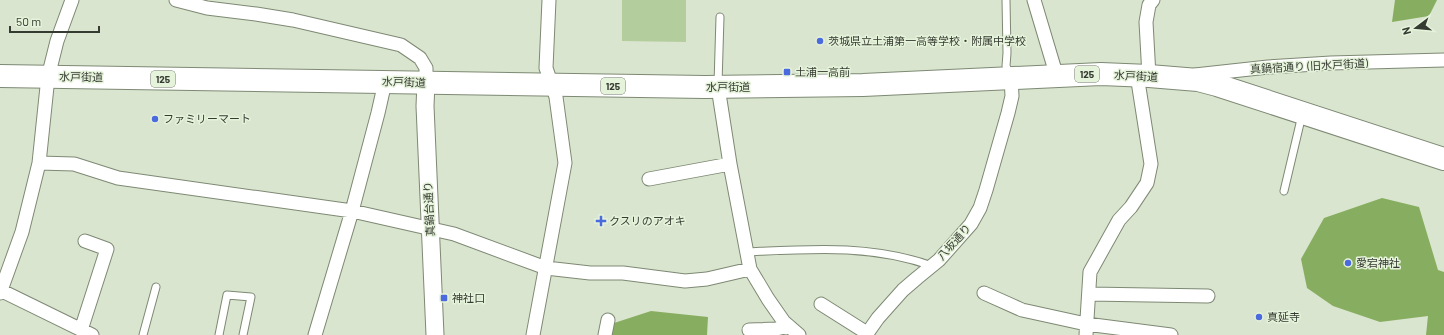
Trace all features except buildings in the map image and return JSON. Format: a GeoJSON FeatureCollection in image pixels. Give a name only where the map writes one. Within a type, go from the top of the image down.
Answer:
{"type":"FeatureCollection","features":[{"type":"Feature","properties":{"kind":"highway","name":"水戸街道"},"geometry":{"type":"LineString","coordinates":[[0,76],[551,86],[718,87],[863,85],[1101,74],[1143,75],[1198,80],[1217,84],[1444,159]]}},
{"type":"Feature","properties":{"kind":"street"},"geometry":{"type":"LineString","coordinates":[[72,0],[57,41],[48,77],[39,163],[22,232],[0,291],[86,332],[107,249],[85,241]]}},
{"type":"Feature","properties":{"kind":"street"},"geometry":{"type":"LineString","coordinates":[[176,0],[207,8],[293,20],[401,45],[420,58],[426,68],[426,83]]}},
{"type":"Feature","properties":{"kind":"street"},"geometry":{"type":"LineString","coordinates":[[533,335],[565,164],[556,97],[546,68],[549,0]]}},
{"type":"Feature","properties":{"kind":"street"},"geometry":{"type":"LineString","coordinates":[[1034,0],[1054,67],[1055,76]]}},
{"type":"Feature","properties":{"kind":"street"},"geometry":{"type":"LineString","coordinates":[[1086,330],[1090,294],[1090,272],[1119,220],[1131,207],[1147,183],[1151,164],[1143,75],[1146,22],[1149,5],[1154,0]]}},
{"type":"Feature","properties":{"kind":"street","name":"真鍋宿通り (旧水戸街道)"},"geometry":{"type":"LineString","coordinates":[[1174,78],[1268,67],[1331,63],[1444,60]]}},
{"type":"Feature","properties":{"kind":"street","name":"八坂通り"},"geometry":{"type":"LineString","coordinates":[[866,334],[903,290],[948,251],[971,224],[980,208],[1008,113],[1012,96],[1011,78]]}},
{"type":"Feature","properties":{"kind":"street"},"geometry":{"type":"LineString","coordinates":[[315,335],[352,210],[378,113],[384,82]]}},
{"type":"Feature","properties":{"kind":"street","name":"真鍋台通り"},"geometry":{"type":"LineString","coordinates":[[426,83],[425,106],[435,335]]}},
{"type":"Feature","properties":{"kind":"street"},"geometry":{"type":"LineString","coordinates":[[718,87],[730,164],[750,269],[784,322],[794,331]]}},
{"type":"Feature","properties":{"kind":"street"},"geometry":{"type":"LineString","coordinates":[[39,163],[74,164],[118,178],[352,210],[430,230],[454,234],[546,268],[590,273],[623,273],[685,281],[707,279],[750,269]]}},
{"type":"Feature","properties":{"kind":"street"},"geometry":{"type":"LineString","coordinates":[[650,179],[730,164]]}},
{"type":"Feature","properties":{"kind":"street"},"geometry":{"type":"LineString","coordinates":[[984,293],[1022,310],[1086,330],[1171,335]]}},
{"type":"Feature","properties":{"kind":"street"},"geometry":{"type":"LineString","coordinates":[[1090,294],[1208,296]]}},
{"type":"Feature","properties":{"kind":"street"},"geometry":{"type":"LineString","coordinates":[[821,304],[866,334]]}},
{"type":"Feature","properties":{"kind":"street"},"geometry":{"type":"LineString","coordinates":[[605,335],[608,320]]}},
{"type":"Feature","properties":{"kind":"street"},"geometry":{"type":"LineString","coordinates":[[749,330],[776,329],[794,331]]}},
{"type":"Feature","properties":{"kind":"lane"},"geometry":{"type":"LineString","coordinates":[[1006,0],[1006,66],[1011,78]]}},
{"type":"Feature","properties":{"kind":"lane"},"geometry":{"type":"LineString","coordinates":[[718,87],[720,17]]}},
{"type":"Feature","properties":{"kind":"lane"},"geometry":{"type":"LineString","coordinates":[[1284,191],[1303,113]]}},
{"type":"Feature","properties":{"kind":"lane"},"geometry":{"type":"LineString","coordinates":[[747,252],[828,248],[873,251],[898,256],[932,266]]}},
{"type":"Feature","properties":{"kind":"lane"},"geometry":{"type":"LineString","coordinates":[[143,335],[156,287]]}},
{"type":"Feature","properties":{"kind":"lane"},"geometry":{"type":"LineString","coordinates":[[219,335],[227,295],[250,297],[243,335]]}},
{"type":"Feature","properties":{"kind":"green space"},"geometry":{"type":"Polygon","coordinates":[[[622,0],[686,0],[686,42],[622,41],[622,0]]]}},
{"type":"Feature","properties":{"kind":"green space"},"geometry":{"type":"Polygon","coordinates":[[[1395,0],[1437,0],[1429,16],[1392,22],[1395,0]]]}},
{"type":"Feature","properties":{"kind":"green space"},"geometry":{"type":"Polygon","coordinates":[[[1382,198],[1419,207],[1438,270],[1444,272],[1444,335],[1426,335],[1428,316],[1380,322],[1333,306],[1307,288],[1301,259],[1324,218],[1382,198]]]}},
{"type":"Feature","properties":{"kind":"green space"},"geometry":{"type":"Polygon","coordinates":[[[651,311],[708,317],[707,335],[609,335],[611,324],[651,311]]]}},
{"type":"Feature","properties":{"kind":"place","name":"茨城県立土浦第一高等学校・附属中学校"},"geometry":{"type":"Point","coordinates":[820,41]}},
{"type":"Feature","properties":{"kind":"place","name":"土浦一高前"},"geometry":{"type":"Point","coordinates":[787,72]}},
{"type":"Feature","properties":{"kind":"place","name":"ファミリーマート"},"geometry":{"type":"Point","coordinates":[155,119]}},
{"type":"Feature","properties":{"kind":"place","name":"クスリのアオキ"},"geometry":{"type":"Point","coordinates":[601,221]}},
{"type":"Feature","properties":{"kind":"place","name":"愛宕神社"},"geometry":{"type":"Point","coordinates":[1348,263]}},
{"type":"Feature","properties":{"kind":"place","name":"神社口"},"geometry":{"type":"Point","coordinates":[444,298]}},
{"type":"Feature","properties":{"kind":"place","name":"真延寺"},"geometry":{"type":"Point","coordinates":[1259,317]}}]}
